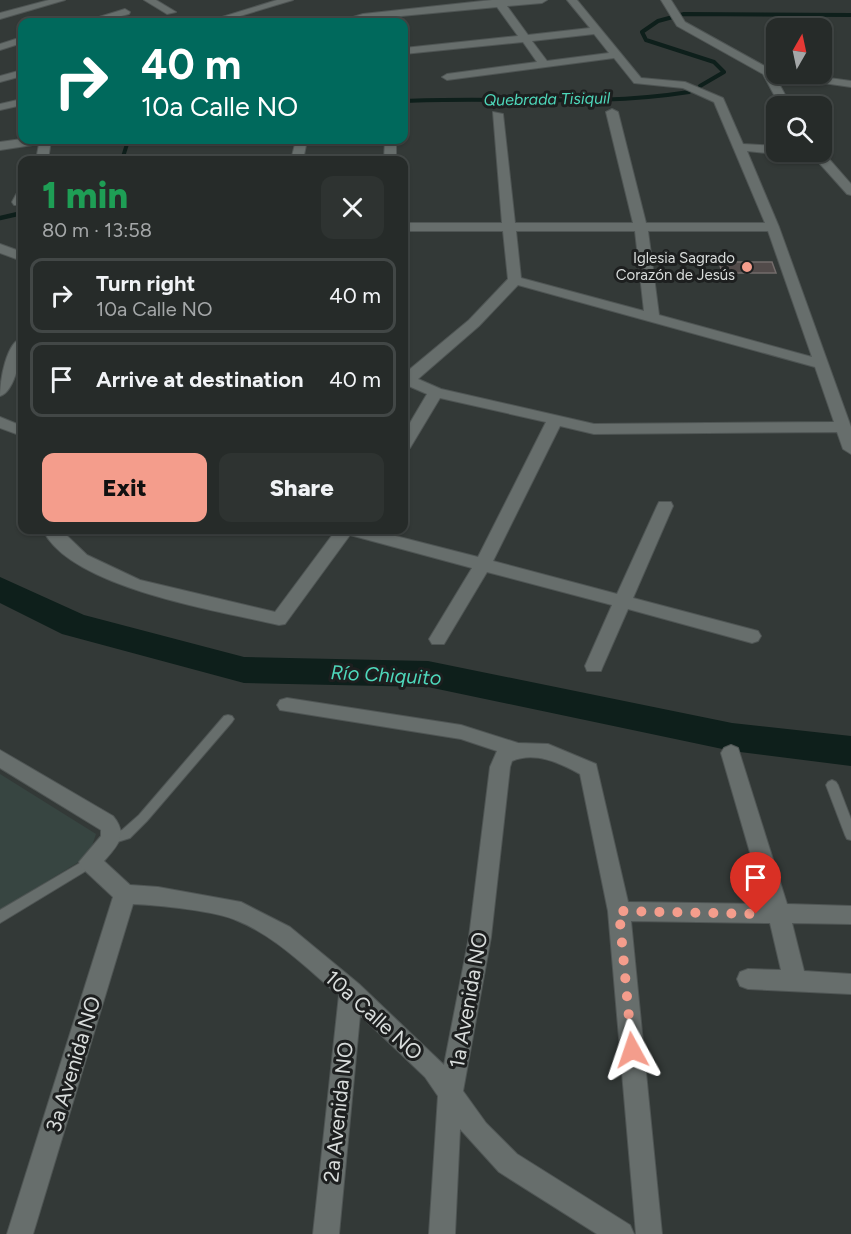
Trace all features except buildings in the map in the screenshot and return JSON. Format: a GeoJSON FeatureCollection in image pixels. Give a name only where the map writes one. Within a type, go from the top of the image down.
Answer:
{"type":"FeatureCollection","features":[{"type":"Feature","properties":{"kind":"street"},"geometry":{"type":"LineString","coordinates":[[0,16],[60,0]]}},
{"type":"Feature","properties":{"kind":"street"},"geometry":{"type":"LineString","coordinates":[[148,0],[171,12]]}},
{"type":"Feature","properties":{"kind":"street"},"geometry":{"type":"LineString","coordinates":[[225,18],[288,0]]}},
{"type":"Feature","properties":{"kind":"street"},"geometry":{"type":"LineString","coordinates":[[353,18],[365,12],[542,0]]}},
{"type":"Feature","properties":{"kind":"street"},"geometry":{"type":"LineString","coordinates":[[572,0],[638,81],[685,85],[719,100],[772,227],[851,449]]}},
{"type":"Feature","properties":{"kind":"street"},"geometry":{"type":"LineString","coordinates":[[666,0],[681,24],[766,71]]}},
{"type":"Feature","properties":{"kind":"street"},"geometry":{"type":"LineString","coordinates":[[499,2],[545,65]]}},
{"type":"Feature","properties":{"kind":"street"},"geometry":{"type":"LineString","coordinates":[[103,18],[125,12]]}},
{"type":"Feature","properties":{"kind":"street"},"geometry":{"type":"LineString","coordinates":[[408,51],[595,31]]}},
{"type":"Feature","properties":{"kind":"street"},"geometry":{"type":"LineString","coordinates":[[0,46],[18,41]]}},
{"type":"Feature","properties":{"kind":"street"},"geometry":{"type":"LineString","coordinates":[[447,77],[616,55]]}},
{"type":"Feature","properties":{"kind":"street"},"geometry":{"type":"LineString","coordinates":[[0,79],[18,74]]}},
{"type":"Feature","properties":{"kind":"street"},"geometry":{"type":"LineString","coordinates":[[832,80],[849,82]]}},
{"type":"Feature","properties":{"kind":"street"},"geometry":{"type":"LineString","coordinates":[[0,107],[18,103]]}},
{"type":"Feature","properties":{"kind":"street"},"geometry":{"type":"LineString","coordinates":[[612,112],[641,228],[652,318]]}},
{"type":"Feature","properties":{"kind":"street"},"geometry":{"type":"LineString","coordinates":[[408,377],[474,323],[515,280],[497,114]]}},
{"type":"Feature","properties":{"kind":"street"},"geometry":{"type":"LineString","coordinates":[[0,146],[18,144]]}},
{"type":"Feature","properties":{"kind":"street"},"geometry":{"type":"LineString","coordinates":[[740,147],[766,149]]}},
{"type":"Feature","properties":{"kind":"street"},"geometry":{"type":"LineString","coordinates":[[826,162],[851,191]]}},
{"type":"Feature","properties":{"kind":"street"},"geometry":{"type":"LineString","coordinates":[[408,227],[511,229],[772,227]]}},
{"type":"Feature","properties":{"kind":"street"},"geometry":{"type":"LineString","coordinates":[[0,248],[18,255]]}},
{"type":"Feature","properties":{"kind":"street"},"geometry":{"type":"LineString","coordinates":[[515,280],[819,364]]}},
{"type":"Feature","properties":{"kind":"street"},"geometry":{"type":"LineString","coordinates":[[0,391],[18,351]]}},
{"type":"Feature","properties":{"kind":"street"},"geometry":{"type":"LineString","coordinates":[[408,380],[436,392],[594,429],[842,427]]}},
{"type":"Feature","properties":{"kind":"street"},"geometry":{"type":"LineString","coordinates":[[408,438],[436,392]]}},
{"type":"Feature","properties":{"kind":"street"},"geometry":{"type":"LineString","coordinates":[[438,639],[483,564],[555,420]]}},
{"type":"Feature","properties":{"kind":"street"},"geometry":{"type":"LineString","coordinates":[[0,422],[18,429]]}},
{"type":"Feature","properties":{"kind":"street"},"geometry":{"type":"LineString","coordinates":[[594,666],[665,506]]}},
{"type":"Feature","properties":{"kind":"street"},"geometry":{"type":"LineString","coordinates":[[55,534],[81,559],[135,585],[279,619],[342,534]]}},
{"type":"Feature","properties":{"kind":"street"},"geometry":{"type":"LineString","coordinates":[[368,534],[752,636]]}},
{"type":"Feature","properties":{"kind":"street"},"geometry":{"type":"LineString","coordinates":[[287,705],[461,732],[493,741],[507,759],[531,750],[565,756],[589,770],[619,911],[649,1234]]}},
{"type":"Feature","properties":{"kind":"street"},"geometry":{"type":"LineString","coordinates":[[731,753],[779,914],[795,982]]}},
{"type":"Feature","properties":{"kind":"street"},"geometry":{"type":"LineString","coordinates":[[0,758],[106,822],[111,828],[111,839],[90,862],[125,894]]}},
{"type":"Feature","properties":{"kind":"street","name":"1a Avenida NO"},"geometry":{"type":"LineString","coordinates":[[442,1234],[450,1096],[480,937],[507,759]]}},
{"type":"Feature","properties":{"kind":"street","name":"10a Calle NO"},"geometry":{"type":"LineString","coordinates":[[125,894],[158,896],[241,911],[282,934],[351,991],[433,1069],[477,1132],[508,1163],[621,1234]]}},
{"type":"Feature","properties":{"kind":"street","name":"3a Avenida NO"},"geometry":{"type":"LineString","coordinates":[[20,1234],[125,894]]}},
{"type":"Feature","properties":{"kind":"street"},"geometry":{"type":"LineString","coordinates":[[619,911],[851,915]]}},
{"type":"Feature","properties":{"kind":"street"},"geometry":{"type":"LineString","coordinates":[[748,979],[851,984]]}},
{"type":"Feature","properties":{"kind":"street","name":"2a Avenida NO"},"geometry":{"type":"LineString","coordinates":[[326,1234],[351,991]]}},
{"type":"Feature","properties":{"kind":"lane"},"geometry":{"type":"LineString","coordinates":[[111,839],[126,834],[143,818],[228,719]]}},
{"type":"Feature","properties":{"kind":"lane"},"geometry":{"type":"LineString","coordinates":[[832,785],[851,835]]}},
{"type":"Feature","properties":{"kind":"lane"},"geometry":{"type":"LineString","coordinates":[[0,917],[90,862]]}},
{"type":"Feature","properties":{"kind":"shaded area"},"geometry":{"type":"Polygon","coordinates":[[[0,774],[96,834],[91,849],[82,860],[0,910],[0,774]]]}},
{"type":"Feature","properties":{"kind":"waterway","name":"Quebrada Tisiquil"},"geometry":{"type":"LineString","coordinates":[[700,86],[724,72],[714,62],[646,40],[642,32],[658,21],[684,14],[851,15]]}},
{"type":"Feature","properties":{"kind":"waterway","name":"Quebrada Tisiquil"},"geometry":{"type":"LineString","coordinates":[[408,101],[618,99],[689,92]]}},
{"type":"Feature","properties":{"kind":"waterway","name":"Quebrada Tisiquil"},"geometry":{"type":"LineString","coordinates":[[123,156],[127,144]]}},
{"type":"Feature","properties":{"kind":"waterway","name":"Quebrada Tisiquil"},"geometry":{"type":"LineString","coordinates":[[0,218],[18,214]]}},
{"type":"Feature","properties":{"kind":"waterway","name":"Río Chiquito"},"geometry":{"type":"LineString","coordinates":[[0,589],[74,625],[244,670],[428,674],[732,737],[851,751]]}},
{"type":"Feature","properties":{"kind":"place","name":"Iglesia Sagrado Corazón de Jesús"},"geometry":{"type":"Point","coordinates":[747,267]}},
{"type":"Feature","properties":{"kind":"route"},"geometry":{"type":"LineString","coordinates":[[632,1050],[619,911],[756,914]]}}]}
